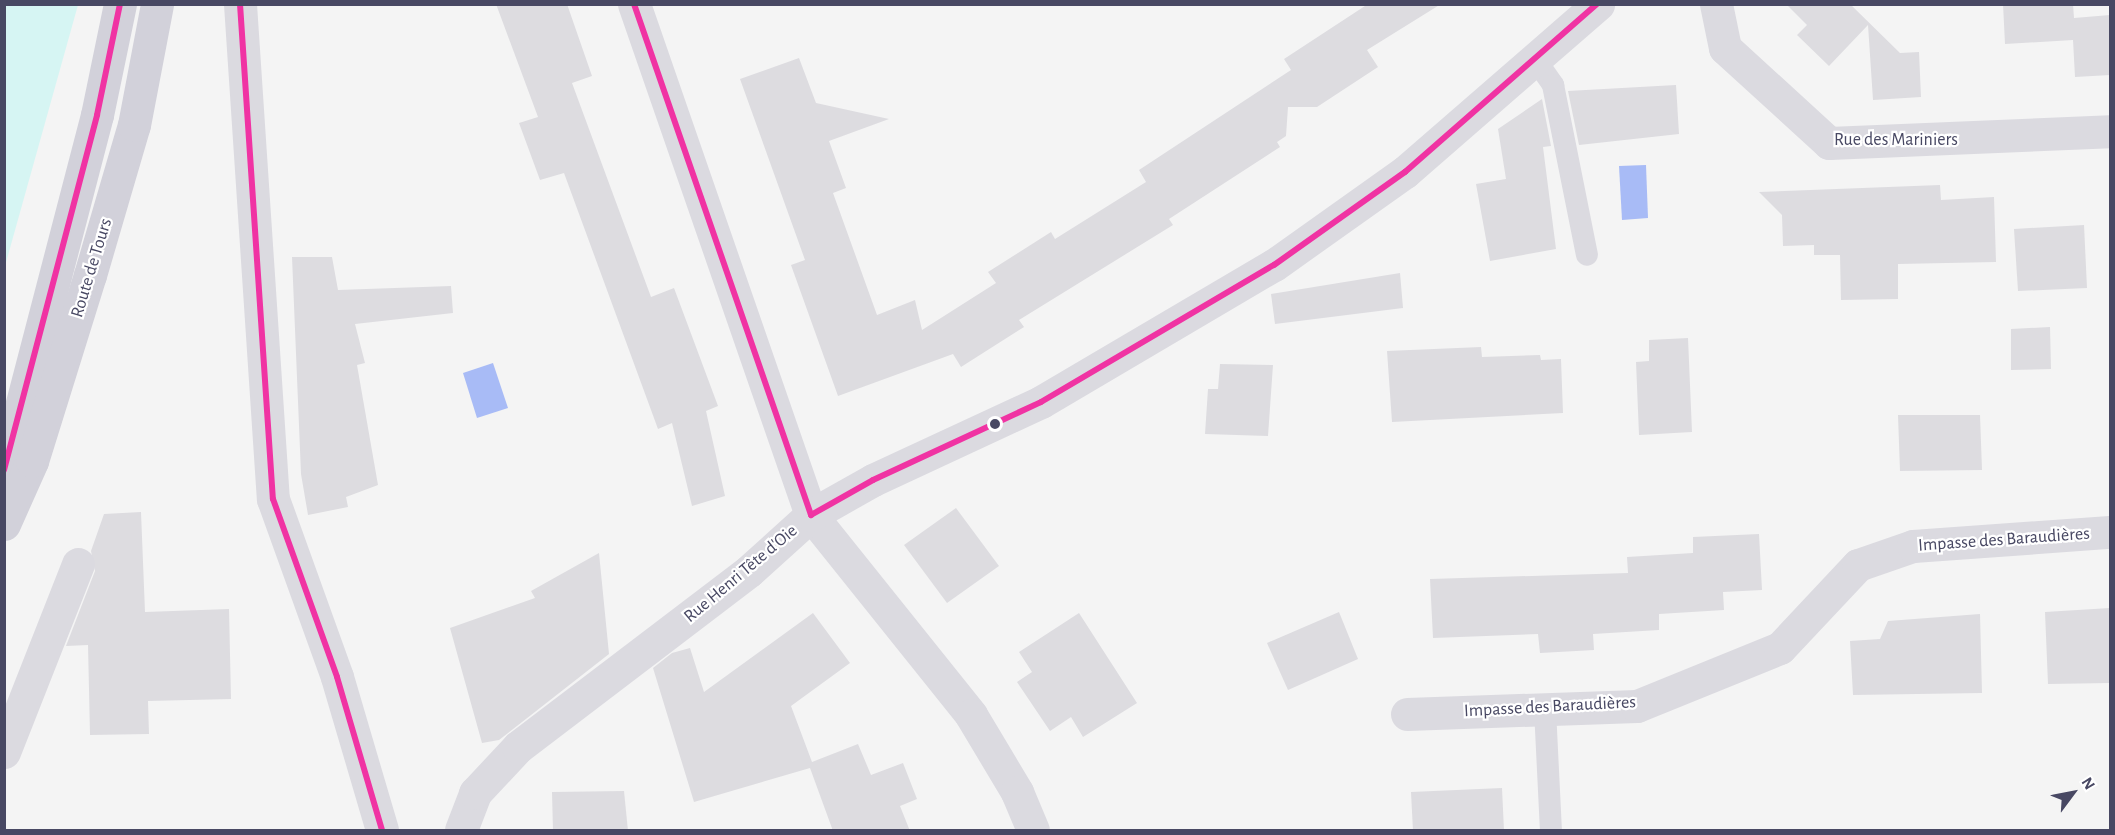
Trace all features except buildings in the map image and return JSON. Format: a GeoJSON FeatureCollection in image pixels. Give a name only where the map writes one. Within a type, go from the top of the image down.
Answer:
{"type":"FeatureCollection","features":[{"type":"Feature","properties":{"kind":"main road","name":"Route de Tours"},"geometry":{"type":"LineString","coordinates":[[4,472],[92,138],[120,4]]}},
{"type":"Feature","properties":{"kind":"main road","name":"Route de Tours"},"geometry":{"type":"LineString","coordinates":[[4,524],[32,461],[90,275],[134,125],[157,4]]}},
{"type":"Feature","properties":{"kind":"street"},"geometry":{"type":"LineString","coordinates":[[240,4],[273,499],[337,677],[382,831]]}},
{"type":"Feature","properties":{"kind":"street"},"geometry":{"type":"LineString","coordinates":[[634,4],[811,515],[971,715],[1017,792],[1033,831]]}},
{"type":"Feature","properties":{"kind":"street","name":"Rue Henri Tête d'Oie"},"geometry":{"type":"LineString","coordinates":[[462,831],[475,793],[518,747],[749,571],[811,515],[873,480],[1041,402],[1274,265],[1406,172],[1598,4]]}},
{"type":"Feature","properties":{"kind":"street","name":"Rue des Mariniers"},"geometry":{"type":"LineString","coordinates":[[1716,4],[1725,48],[1829,143],[2110,131]]}},
{"type":"Feature","properties":{"kind":"street","name":"Impasse des Baraudières"},"geometry":{"type":"LineString","coordinates":[[1407,714],[1637,706],[1780,648],[1858,565],[1913,546],[2110,532]]}},
{"type":"Feature","properties":{"kind":"street"},"geometry":{"type":"LineString","coordinates":[[4,752],[78,564]]}},
{"type":"Feature","properties":{"kind":"lane"},"geometry":{"type":"LineString","coordinates":[[1535,59],[1553,85],[1587,255]]}},
{"type":"Feature","properties":{"kind":"lane"},"geometry":{"type":"LineString","coordinates":[[1545,709],[1551,831]]}},
{"type":"Feature","properties":{"kind":"shaded area"},"geometry":{"type":"Polygon","coordinates":[[[4,5],[78,5],[5,266],[4,5]]]}},
{"type":"Feature","properties":{"kind":"water"},"geometry":{"type":"Polygon","coordinates":[[[1646,165],[1648,218],[1622,220],[1619,166],[1646,165]]]}},
{"type":"Feature","properties":{"kind":"water"},"geometry":{"type":"Polygon","coordinates":[[[493,363],[508,408],[477,418],[463,373],[493,363]]]}},
{"type":"Feature","properties":{"kind":"transit line"},"geometry":{"type":"LineString","coordinates":[[4,470],[97,115],[120,4]]}},
{"type":"Feature","properties":{"kind":"transit line"},"geometry":{"type":"LineString","coordinates":[[240,4],[273,499],[337,677],[382,830]]}},
{"type":"Feature","properties":{"kind":"transit line"},"geometry":{"type":"LineString","coordinates":[[634,4],[811,515],[873,480],[1041,402],[1274,265],[1405,172],[1597,4]]}}]}
